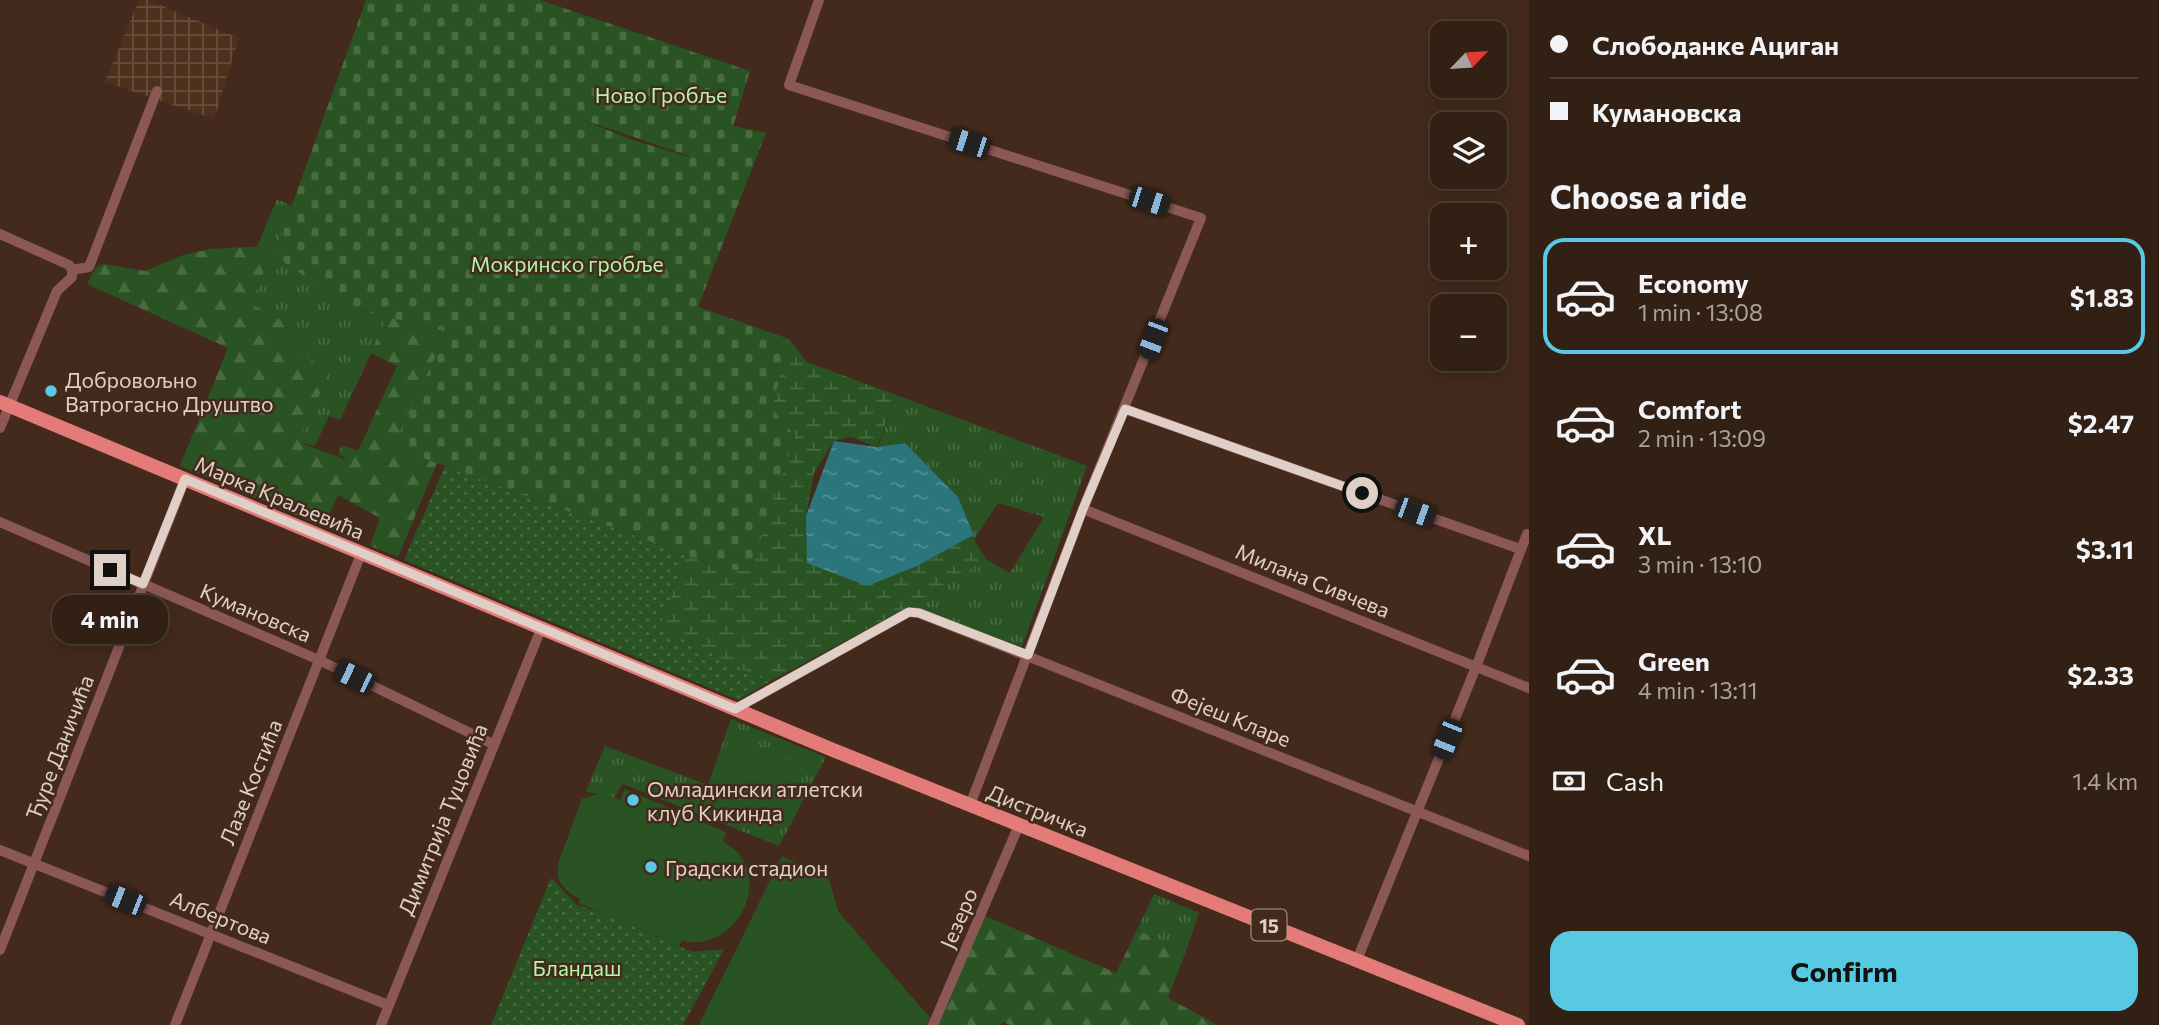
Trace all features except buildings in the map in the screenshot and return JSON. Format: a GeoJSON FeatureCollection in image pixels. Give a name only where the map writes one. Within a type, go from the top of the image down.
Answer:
{"type":"FeatureCollection","features":[{"type":"Feature","properties":{"kind":"main road","name":"Марка Краљевића"},"geometry":{"type":"LineString","coordinates":[[5,403],[543,629]]}},
{"type":"Feature","properties":{"kind":"main road","name":"Дистричка"},"geometry":{"type":"LineString","coordinates":[[543,629],[1019,825],[1518,1025]]}},
{"type":"Feature","properties":{"kind":"street"},"geometry":{"type":"LineString","coordinates":[[819,0],[789,85],[1200,218],[1083,509],[970,805]]}},
{"type":"Feature","properties":{"kind":"street"},"geometry":{"type":"LineString","coordinates":[[72,270],[89,267],[156,91]]}},
{"type":"Feature","properties":{"kind":"street"},"geometry":{"type":"LineString","coordinates":[[0,234],[69,265],[72,270],[72,277],[57,291],[5,403],[0,428]]}},
{"type":"Feature","properties":{"kind":"street"},"geometry":{"type":"LineString","coordinates":[[1125,409],[1520,549]]}},
{"type":"Feature","properties":{"kind":"street","name":"Ђуре Даничића"},"geometry":{"type":"LineString","coordinates":[[0,950],[185,479]]}},
{"type":"Feature","properties":{"kind":"street","name":"Милана Сивчева"},"geometry":{"type":"LineString","coordinates":[[1083,509],[1529,688]]}},
{"type":"Feature","properties":{"kind":"street","name":"Кумановска"},"geometry":{"type":"LineString","coordinates":[[0,522],[319,660],[493,744]]}},
{"type":"Feature","properties":{"kind":"street"},"geometry":{"type":"LineString","coordinates":[[1357,960],[1527,534]]}},
{"type":"Feature","properties":{"kind":"street","name":"Лазе Костића"},"geometry":{"type":"LineString","coordinates":[[174,1025],[361,554]]}},
{"type":"Feature","properties":{"kind":"street","name":"Фејеш Кларе"},"geometry":{"type":"LineString","coordinates":[[735,709],[909,612],[919,613],[1529,856]]}},
{"type":"Feature","properties":{"kind":"street","name":"Димитрија Туцовића"},"geometry":{"type":"LineString","coordinates":[[381,1025],[493,744],[543,629]]}},
{"type":"Feature","properties":{"kind":"street","name":"Језеро"},"geometry":{"type":"LineString","coordinates":[[933,1025],[1019,825]]}},
{"type":"Feature","properties":{"kind":"street","name":"Албертова"},"geometry":{"type":"LineString","coordinates":[[0,850],[388,1005]]}},
{"type":"Feature","properties":{"kind":"shaded area"},"geometry":{"type":"Polygon","coordinates":[[[139,0],[148,0],[239,38],[214,119],[105,82],[139,0]]]}},
{"type":"Feature","properties":{"kind":"green space","name":"Мокринско гробље"},"geometry":{"type":"Polygon","coordinates":[[[366,0],[540,0],[750,71],[733,126],[766,133],[698,307],[789,339],[772,409],[795,436],[750,571],[725,569],[393,447],[447,332],[349,307],[274,255],[366,0]],[[578,118],[630,139],[689,156],[578,118]]]}},
{"type":"Feature","properties":{"kind":"green space"},"geometry":{"type":"Polygon","coordinates":[[[277,199],[292,206],[275,255],[349,307],[388,317],[340,420],[329,416],[315,446],[298,442],[290,348],[251,304],[270,254],[263,246],[257,247],[277,199]]]}},
{"type":"Feature","properties":{"kind":"green space"},"geometry":{"type":"Polygon","coordinates":[[[263,246],[270,254],[251,304],[296,327],[290,348],[330,371],[298,442],[347,460],[338,453],[342,445],[358,451],[397,366],[370,353],[388,317],[447,332],[394,447],[437,463],[398,557],[370,546],[380,518],[338,495],[324,527],[180,466],[228,348],[87,284],[95,268],[104,264],[145,271],[183,255],[210,249],[263,246]]]}},
{"type":"Feature","properties":{"kind":"green space"},"geometry":{"type":"Polygon","coordinates":[[[789,339],[807,362],[896,395],[877,447],[851,437],[834,441],[814,473],[806,516],[917,566],[972,536],[986,559],[910,606],[769,682],[658,631],[687,555],[725,569],[750,571],[795,436],[772,409],[789,339]]]}},
{"type":"Feature","properties":{"kind":"green space"},"geometry":{"type":"Polygon","coordinates":[[[896,395],[1087,466],[1022,647],[910,606],[986,559],[1010,573],[1044,517],[998,503],[975,538],[958,497],[905,443],[878,447],[896,395]]]}},
{"type":"Feature","properties":{"kind":"green space"},"geometry":{"type":"Polygon","coordinates":[[[445,466],[687,555],[659,628],[769,682],[738,700],[404,560],[445,466]]]}},
{"type":"Feature","properties":{"kind":"green space"},"geometry":{"type":"Polygon","coordinates":[[[731,719],[826,757],[779,846],[623,784],[614,798],[586,791],[605,746],[708,785],[731,719]]]}},
{"type":"Feature","properties":{"kind":"green space"},"geometry":{"type":"Polygon","coordinates":[[[730,737],[806,766],[787,816],[711,787],[730,737]]]}},
{"type":"Feature","properties":{"kind":"green space","name":"Градски стадион"},"geometry":{"type":"Polygon","coordinates":[[[625,789],[726,832],[723,842],[739,854],[748,871],[749,888],[745,906],[735,922],[721,934],[703,941],[682,941],[679,946],[579,903],[580,899],[564,888],[558,875],[559,860],[582,799],[599,794],[620,800],[625,789]]]}},
{"type":"Feature","properties":{"kind":"green space"},"geometry":{"type":"Polygon","coordinates":[[[782,856],[829,879],[838,911],[930,1018],[927,1025],[699,1025],[782,856]]]}},
{"type":"Feature","properties":{"kind":"green space","name":"Бландаш"},"geometry":{"type":"Polygon","coordinates":[[[551,878],[577,905],[600,912],[692,952],[724,949],[683,1025],[491,1025],[551,878]]]}},
{"type":"Feature","properties":{"kind":"green space"},"geometry":{"type":"Polygon","coordinates":[[[1154,894],[1199,913],[1186,951],[1137,930],[1154,894]]]}},
{"type":"Feature","properties":{"kind":"green space"},"geometry":{"type":"Polygon","coordinates":[[[985,916],[1116,973],[1137,930],[1186,951],[1168,998],[1217,1025],[1010,1025],[1003,1022],[1001,1025],[938,1025],[985,916]]]}},
{"type":"Feature","properties":{"kind":"water"},"geometry":{"type":"Polygon","coordinates":[[[834,441],[877,447],[905,443],[958,497],[975,538],[972,536],[917,566],[867,586],[807,563],[806,516],[834,441]]]}},
{"type":"Feature","properties":{"kind":"place","name":"Добровољно Ватрогасно Друштво"},"geometry":{"type":"Point","coordinates":[51,391]}},
{"type":"Feature","properties":{"kind":"place","name":"Омладински атлетски клуб Кикинда"},"geometry":{"type":"Point","coordinates":[633,800]}},
{"type":"Feature","properties":{"kind":"place","name":"Градски стадион"},"geometry":{"type":"Point","coordinates":[651,867]}},
{"type":"Feature","properties":{"kind":"route"},"geometry":{"type":"LineString","coordinates":[[110,570],[143,584],[185,479],[735,709],[909,612],[919,613],[1028,655],[1083,509],[1125,409],[1362,493]]}},
{"type":"Feature","properties":{"kind":"park label","name":"Ново Гробље"},"geometry":{"type":"Point","coordinates":[661,94]}}]}
